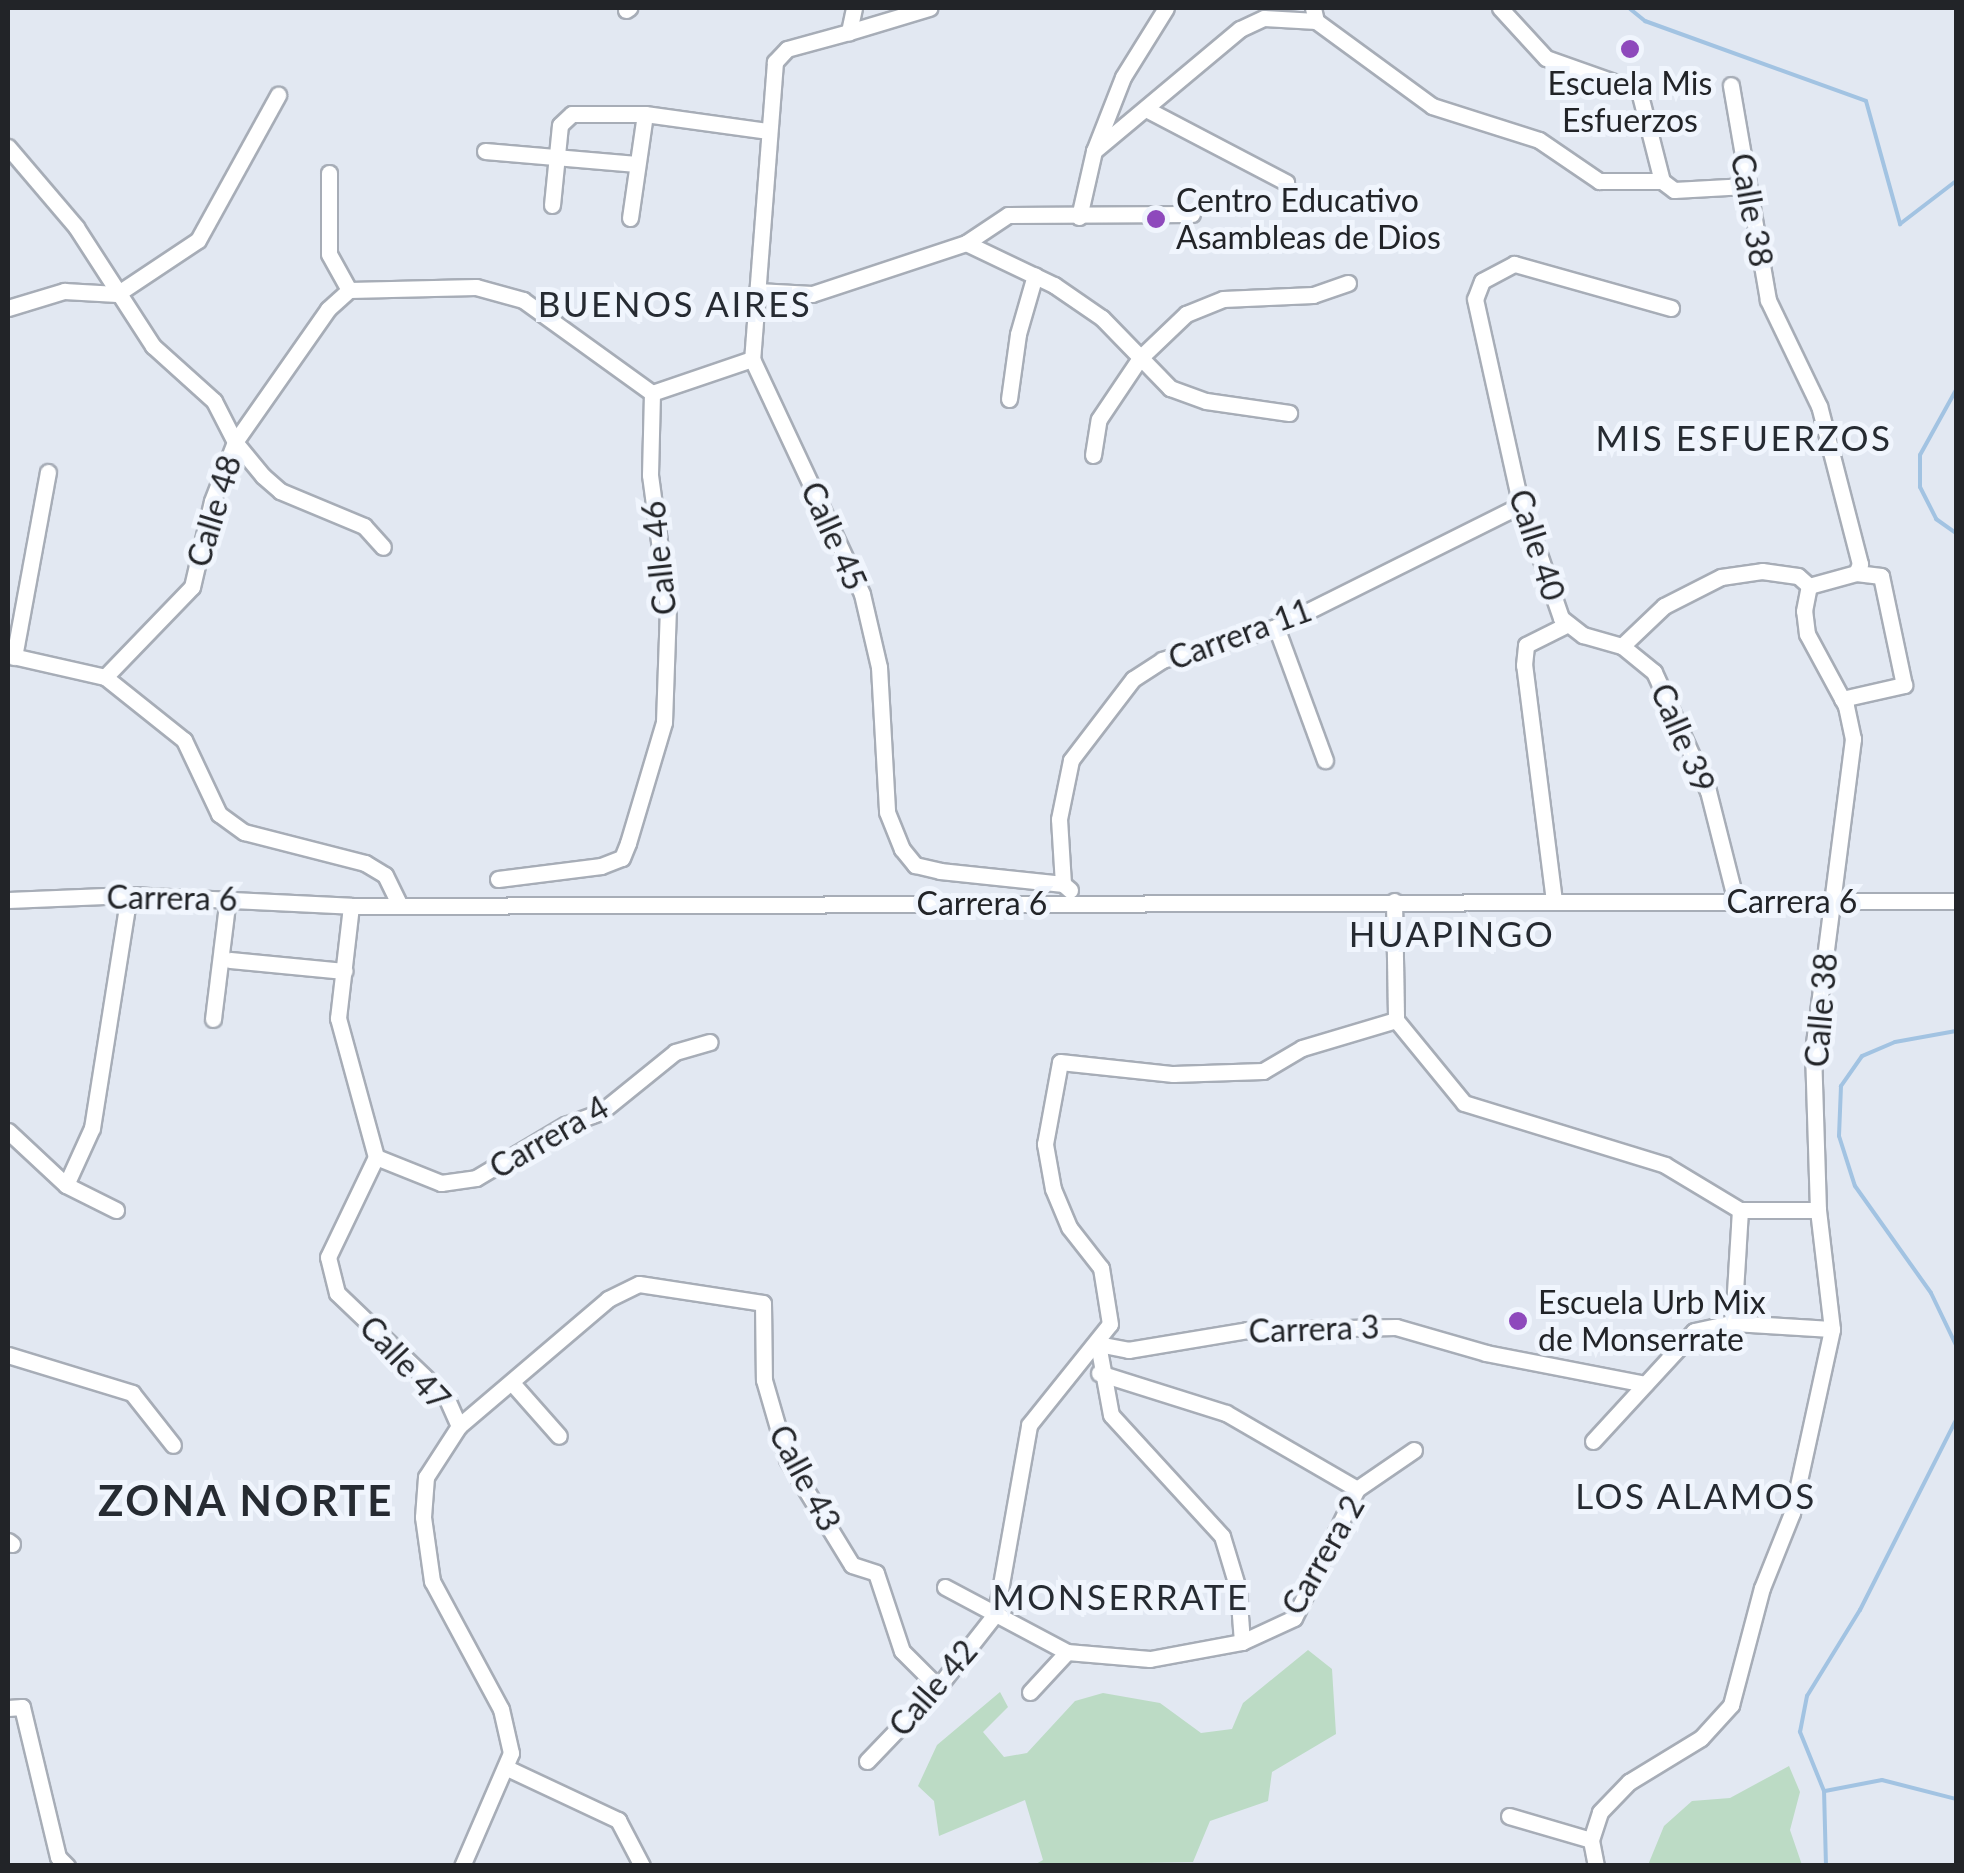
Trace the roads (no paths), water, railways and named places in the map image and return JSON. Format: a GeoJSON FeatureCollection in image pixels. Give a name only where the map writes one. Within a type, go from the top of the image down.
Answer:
{"type":"FeatureCollection","features":[{"type":"Feature","properties":{"kind":"street"},"geometry":{"type":"LineString","coordinates":[[854,8],[849,32],[929,8]]}},
{"type":"Feature","properties":{"kind":"street"},"geometry":{"type":"LineString","coordinates":[[1078,216],[1094,150],[1123,77],[1166,8]]}},
{"type":"Feature","properties":{"kind":"street"},"geometry":{"type":"LineString","coordinates":[[1500,8],[1546,58],[1639,91],[1662,181]]}},
{"type":"Feature","properties":{"kind":"street"},"geometry":{"type":"LineString","coordinates":[[1094,150],[1252,22],[1314,14],[1432,106],[1538,140],[1600,181],[1662,181],[1674,190],[1746,186]]}},
{"type":"Feature","properties":{"kind":"street","name":"Calle 45"},"geometry":{"type":"LineString","coordinates":[[849,32],[787,49],[775,62],[752,359],[862,594],[879,667],[887,812],[902,849],[916,865],[940,872],[1063,884]]}},
{"type":"Feature","properties":{"kind":"street","name":"Calle 38"},"geometry":{"type":"LineString","coordinates":[[1731,85],[1768,300],[1819,406],[1860,564],[1856,574]]}},
{"type":"Feature","properties":{"kind":"street"},"geometry":{"type":"LineString","coordinates":[[8,308],[64,290],[117,294],[198,240],[278,95]]}},
{"type":"Feature","properties":{"kind":"street"},"geometry":{"type":"LineString","coordinates":[[1148,110],[1286,182]]}},
{"type":"Feature","properties":{"kind":"street"},"geometry":{"type":"LineString","coordinates":[[552,205],[560,125],[568,116],[645,114],[767,131]]}},
{"type":"Feature","properties":{"kind":"street"},"geometry":{"type":"LineString","coordinates":[[630,218],[645,114]]}},
{"type":"Feature","properties":{"kind":"street"},"geometry":{"type":"LineString","coordinates":[[8,147],[76,227],[153,346],[214,402],[235,442],[280,490],[364,526],[383,547]]}},
{"type":"Feature","properties":{"kind":"street"},"geometry":{"type":"LineString","coordinates":[[484,152],[556,162],[636,164]]}},
{"type":"Feature","properties":{"kind":"street"},"geometry":{"type":"LineString","coordinates":[[329,173],[329,254],[349,290],[476,288],[523,300],[652,393],[752,359]]}},
{"type":"Feature","properties":{"kind":"street"},"geometry":{"type":"LineString","coordinates":[[757,290],[812,294],[966,243],[1008,215],[1192,214]]}},
{"type":"Feature","properties":{"kind":"street"},"geometry":{"type":"LineString","coordinates":[[966,243],[1035,274],[1102,318],[1170,388],[1206,401],[1288,413]]}},
{"type":"Feature","properties":{"kind":"street","name":"Calle 40"},"geometry":{"type":"LineString","coordinates":[[1554,902],[1524,665],[1526,645],[1568,624],[1561,618],[1523,504],[1478,328],[1475,299],[1482,281],[1502,267],[1534,265],[1671,308]]}},
{"type":"Feature","properties":{"kind":"street"},"geometry":{"type":"LineString","coordinates":[[1009,399],[1018,334],[1035,274]]}},
{"type":"Feature","properties":{"kind":"street"},"geometry":{"type":"LineString","coordinates":[[1093,455],[1099,419],[1140,358],[1186,314],[1223,299],[1312,296],[1348,283]]}},
{"type":"Feature","properties":{"kind":"street","name":"Calle 48"},"geometry":{"type":"LineString","coordinates":[[105,676],[192,587],[212,501],[235,442],[328,309],[349,290]]}},
{"type":"Feature","properties":{"kind":"street","name":"Calle 46"},"geometry":{"type":"LineString","coordinates":[[498,880],[622,858],[664,722],[668,608],[650,475],[652,393]]}},
{"type":"Feature","properties":{"kind":"street"},"geometry":{"type":"LineString","coordinates":[[48,472],[11,656],[105,676],[184,740],[219,814],[244,832],[365,863],[386,874],[400,906]]}},
{"type":"Feature","properties":{"kind":"street","name":"Carrera 11"},"geometry":{"type":"LineString","coordinates":[[1063,884],[1059,819],[1071,760],[1133,679],[1162,660],[1276,627],[1523,504]]}},
{"type":"Feature","properties":{"kind":"street"},"geometry":{"type":"LineString","coordinates":[[1622,646],[1664,606],[1721,576],[1762,571],[1798,576],[1809,586],[1856,574],[1881,576],[1904,684],[1842,699]]}},
{"type":"Feature","properties":{"kind":"street","name":"Calle 38"},"geometry":{"type":"LineString","coordinates":[[1591,1840],[1600,1812],[1629,1782],[1701,1738],[1731,1705],[1762,1588],[1792,1513],[1832,1329],[1818,1210],[1813,1051],[1853,739],[1842,699],[1807,634],[1809,586]]}},
{"type":"Feature","properties":{"kind":"street","name":"Calle 39"},"geometry":{"type":"LineString","coordinates":[[1568,624],[1583,635],[1622,646],[1654,672],[1708,791],[1736,902]]}},
{"type":"Feature","properties":{"kind":"street"},"geometry":{"type":"LineString","coordinates":[[1276,627],[1325,760]]}},
{"type":"Feature","properties":{"kind":"street"},"geometry":{"type":"LineString","coordinates":[[1063,884],[1084,903]]}},
{"type":"Feature","properties":{"kind":"street"},"geometry":{"type":"LineString","coordinates":[[66,1185],[92,1128],[129,895]]}},
{"type":"Feature","properties":{"kind":"street","name":"Carrera 6"},"geometry":{"type":"LineString","coordinates":[[8,900],[129,895],[351,906],[1956,901]]}},
{"type":"Feature","properties":{"kind":"street"},"geometry":{"type":"LineString","coordinates":[[212,1020],[228,897]]}},
{"type":"Feature","properties":{"kind":"street"},"geometry":{"type":"LineString","coordinates":[[1394,901],[1396,1020],[1464,1103],[1665,1166],[1740,1210],[1818,1210]]}},
{"type":"Feature","properties":{"kind":"street"},"geometry":{"type":"LineString","coordinates":[[351,906],[340,1037],[376,1157]]}},
{"type":"Feature","properties":{"kind":"street"},"geometry":{"type":"LineString","coordinates":[[230,960],[344,971]]}},
{"type":"Feature","properties":{"kind":"street"},"geometry":{"type":"LineString","coordinates":[[1242,1642],[1238,1588],[1222,1536],[1204,1510],[1126,1437],[1111,1415],[1099,1373],[1098,1344],[1110,1324],[1101,1268],[1069,1227],[1045,1144],[1060,1062],[1174,1074],[1263,1071],[1302,1048],[1396,1020]]}},
{"type":"Feature","properties":{"kind":"street","name":"Carrera 4"},"geometry":{"type":"LineString","coordinates":[[376,1157],[442,1183],[476,1178],[566,1125],[601,1112],[675,1052],[710,1042]]}},
{"type":"Feature","properties":{"kind":"street"},"geometry":{"type":"LineString","coordinates":[[8,1131],[66,1185],[116,1210]]}},
{"type":"Feature","properties":{"kind":"street","name":"Calle 47"},"geometry":{"type":"LineString","coordinates":[[376,1157],[328,1257],[337,1293],[446,1397],[458,1426],[426,1477],[432,1581],[501,1709],[512,1753],[462,1866]]}},
{"type":"Feature","properties":{"kind":"street"},"geometry":{"type":"LineString","coordinates":[[1732,1323],[1740,1210]]}},
{"type":"Feature","properties":{"kind":"street","name":"Calle 43"},"geometry":{"type":"LineString","coordinates":[[513,1384],[608,1299],[639,1284],[763,1304],[764,1380],[787,1460],[852,1565],[876,1573],[902,1650],[938,1688]]}},
{"type":"Feature","properties":{"kind":"street"},"geometry":{"type":"LineString","coordinates":[[1593,1441],[1694,1330],[1732,1323],[1832,1329]]}},
{"type":"Feature","properties":{"kind":"street","name":"Carrera 3"},"geometry":{"type":"LineString","coordinates":[[1098,1344],[1128,1350],[1264,1328],[1396,1326],[1486,1353],[1645,1384]]}},
{"type":"Feature","properties":{"kind":"street","name":"Calle 42"},"geometry":{"type":"LineString","coordinates":[[868,1760],[938,1688],[996,1613],[1012,1490],[1029,1424],[1098,1344]]}},
{"type":"Feature","properties":{"kind":"street"},"geometry":{"type":"LineString","coordinates":[[8,1355],[132,1393],[173,1446]]}},
{"type":"Feature","properties":{"kind":"street"},"geometry":{"type":"LineString","coordinates":[[1099,1373],[1226,1413],[1358,1489]]}},
{"type":"Feature","properties":{"kind":"street"},"geometry":{"type":"LineString","coordinates":[[458,1426],[513,1384],[560,1436]]}},
{"type":"Feature","properties":{"kind":"street","name":"Carrera 2"},"geometry":{"type":"LineString","coordinates":[[944,1588],[1067,1652],[1150,1659],[1242,1642],[1294,1618],[1358,1489],[1414,1450]]}},
{"type":"Feature","properties":{"kind":"street"},"geometry":{"type":"LineString","coordinates":[[1030,1692],[1067,1652]]}},
{"type":"Feature","properties":{"kind":"street"},"geometry":{"type":"LineString","coordinates":[[15,1708],[58,1857],[67,1866]]}},
{"type":"Feature","properties":{"kind":"street"},"geometry":{"type":"LineString","coordinates":[[507,1768],[618,1820],[642,1866]]}},
{"type":"Feature","properties":{"kind":"street"},"geometry":{"type":"LineString","coordinates":[[1509,1816],[1591,1840],[1596,1866]]}},
{"type":"Feature","properties":{"kind":"waterway"},"geometry":{"type":"LineString","coordinates":[[1629,8],[1645,21],[1866,101],[1900,224],[1956,181]]}},
{"type":"Feature","properties":{"kind":"waterway"},"geometry":{"type":"LineString","coordinates":[[1956,390],[1920,455],[1920,487],[1936,519],[1956,533]]}},
{"type":"Feature","properties":{"kind":"waterway"},"geometry":{"type":"LineString","coordinates":[[1956,1031],[1895,1042],[1862,1056],[1841,1086],[1839,1136],[1855,1186],[1931,1293],[1956,1345]]}},
{"type":"Feature","properties":{"kind":"waterway"},"geometry":{"type":"LineString","coordinates":[[1826,1866],[1824,1791],[1800,1732],[1807,1696],[1860,1610],[1956,1420]]}},
{"type":"Feature","properties":{"kind":"waterway"},"geometry":{"type":"LineString","coordinates":[[1825,1791],[1882,1780],[1956,1799]]}},
{"type":"Feature","properties":{"kind":"place","name":"Escuela Mis Esfuerzos"},"geometry":{"type":"Point","coordinates":[1630,49]}},
{"type":"Feature","properties":{"kind":"place","name":"Centro Educativo Asambleas de Dios"},"geometry":{"type":"Point","coordinates":[1156,219]}},
{"type":"Feature","properties":{"kind":"place","name":"Escuela Urb Mix de Monserrate"},"geometry":{"type":"Point","coordinates":[1518,1321]}},
{"type":"Feature","properties":{"kind":"district","name":"BUENOS AIRES"},"geometry":{"type":"Point","coordinates":[675,303]}},
{"type":"Feature","properties":{"kind":"district","name":"MIS ESFUERZOS"},"geometry":{"type":"Point","coordinates":[1744,437]}},
{"type":"Feature","properties":{"kind":"district","name":"HUAPINGO"},"geometry":{"type":"Point","coordinates":[1452,933]}},
{"type":"Feature","properties":{"kind":"district","name":"LOS ALAMOS"},"geometry":{"type":"Point","coordinates":[1696,1495]}},
{"type":"Feature","properties":{"kind":"district","name":"ZONA NORTE"},"geometry":{"type":"Point","coordinates":[246,1500]}},
{"type":"Feature","properties":{"kind":"district","name":"MONSERRATE"},"geometry":{"type":"Point","coordinates":[1121,1596]}}]}
